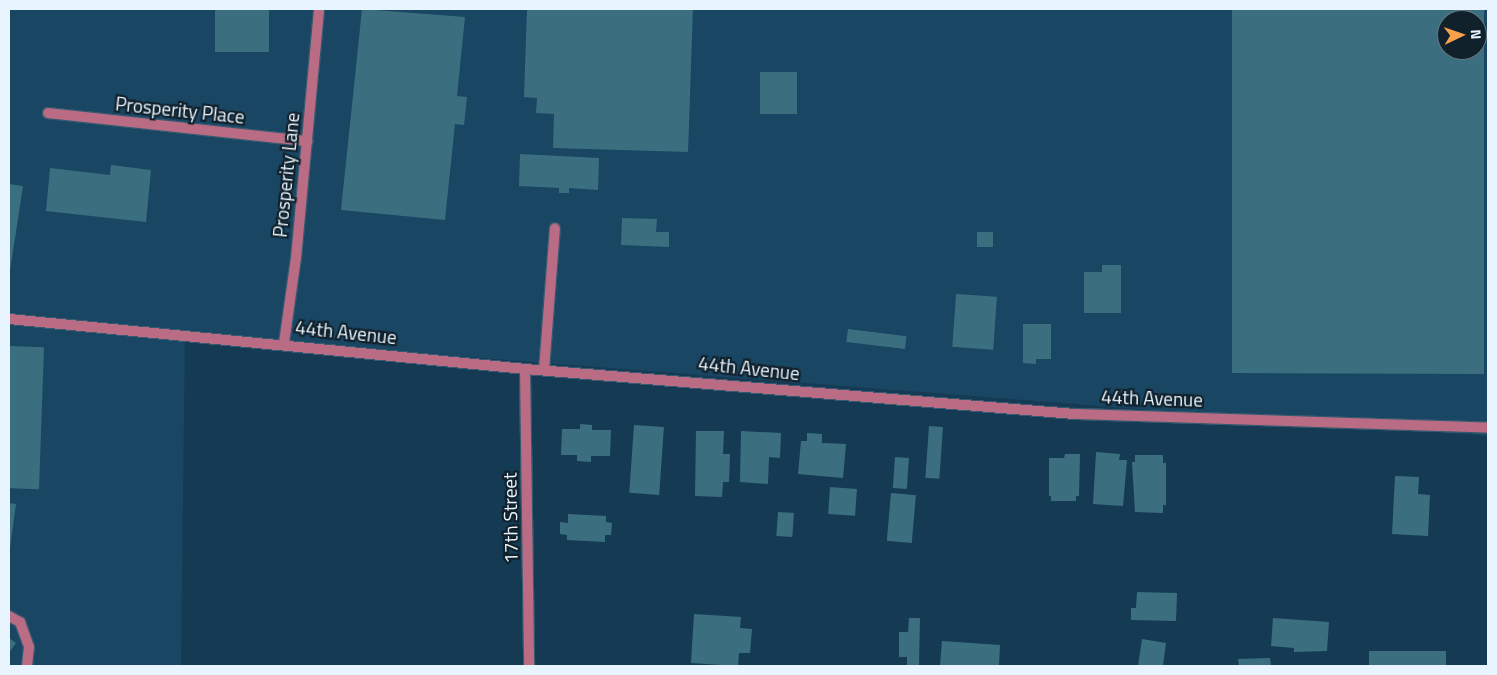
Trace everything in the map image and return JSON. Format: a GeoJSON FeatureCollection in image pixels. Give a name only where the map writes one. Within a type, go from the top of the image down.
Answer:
{"type":"FeatureCollection","features":[{"type":"Feature","properties":{"kind":"street","name":"Prosperity Lane"},"geometry":{"type":"LineString","coordinates":[[284,343],[320,9]]}},
{"type":"Feature","properties":{"kind":"street","name":"Prosperity Place"},"geometry":{"type":"LineString","coordinates":[[48,113],[307,141]]}},
{"type":"Feature","properties":{"kind":"street"},"geometry":{"type":"LineString","coordinates":[[544,370],[556,228]]}},
{"type":"Feature","properties":{"kind":"street","name":"44th Avenue"},"geometry":{"type":"LineString","coordinates":[[9,319],[284,343],[525,369],[1075,414],[1488,428]]}},
{"type":"Feature","properties":{"kind":"street","name":"17th Street"},"geometry":{"type":"LineString","coordinates":[[525,369],[529,666]]}},
{"type":"Feature","properties":{"kind":"street"},"geometry":{"type":"LineString","coordinates":[[9,616],[20,622],[29,647],[27,666]]}},
{"type":"Feature","properties":{"kind":"shaded area"},"geometry":{"type":"Polygon","coordinates":[[[9,9],[1488,9],[1488,436],[185,335],[181,666],[9,666],[9,9]]]}},
{"type":"Feature","properties":{"kind":"building"},"geometry":{"type":"Polygon","coordinates":[[[215,9],[269,9],[269,52],[215,52],[215,9]]]}},
{"type":"Feature","properties":{"kind":"building"},"geometry":{"type":"Polygon","coordinates":[[[362,9],[465,17],[457,96],[467,97],[464,125],[455,124],[445,220],[341,210],[362,9]]]}},
{"type":"Feature","properties":{"kind":"building"},"geometry":{"type":"Polygon","coordinates":[[[527,9],[693,9],[688,152],[553,148],[554,114],[536,113],[537,98],[524,97],[527,9]]]}},
{"type":"Feature","properties":{"kind":"building"},"geometry":{"type":"Polygon","coordinates":[[[1232,9],[1484,9],[1437,10],[1437,60],[1484,60],[1484,374],[1232,373],[1232,9]]]}},
{"type":"Feature","properties":{"kind":"building"},"geometry":{"type":"Polygon","coordinates":[[[760,72],[797,72],[797,114],[760,114],[760,72]]]}},
{"type":"Feature","properties":{"kind":"building"},"geometry":{"type":"Polygon","coordinates":[[[520,154],[599,158],[598,190],[569,188],[569,193],[559,193],[559,188],[519,186],[520,154]]]}},
{"type":"Feature","properties":{"kind":"building"},"geometry":{"type":"Polygon","coordinates":[[[111,165],[151,170],[146,222],[46,211],[50,168],[110,175],[111,165]]]}},
{"type":"Feature","properties":{"kind":"building"},"geometry":{"type":"Polygon","coordinates":[[[9,184],[23,186],[10,271],[9,271],[9,184]]]}},
{"type":"Feature","properties":{"kind":"building"},"geometry":{"type":"Polygon","coordinates":[[[622,218],[657,219],[656,232],[669,232],[669,247],[621,245],[622,218]]]}},
{"type":"Feature","properties":{"kind":"building"},"geometry":{"type":"Polygon","coordinates":[[[977,232],[993,232],[993,247],[977,247],[977,232]]]}},
{"type":"Feature","properties":{"kind":"building"},"geometry":{"type":"Polygon","coordinates":[[[1102,265],[1121,265],[1121,313],[1084,313],[1084,272],[1102,272],[1102,265]]]}},
{"type":"Feature","properties":{"kind":"building"},"geometry":{"type":"Polygon","coordinates":[[[956,294],[997,297],[993,350],[952,347],[956,294]]]}},
{"type":"Feature","properties":{"kind":"building"},"geometry":{"type":"Polygon","coordinates":[[[1023,324],[1051,324],[1051,359],[1036,359],[1036,364],[1023,363],[1023,324]]]}},
{"type":"Feature","properties":{"kind":"building"},"geometry":{"type":"Polygon","coordinates":[[[848,329],[907,336],[905,349],[846,342],[848,329]]]}},
{"type":"Feature","properties":{"kind":"building"},"geometry":{"type":"Polygon","coordinates":[[[9,346],[44,347],[39,489],[9,488],[9,346]]]}},
{"type":"Feature","properties":{"kind":"building"},"geometry":{"type":"Polygon","coordinates":[[[580,424],[592,425],[592,430],[611,430],[610,456],[591,456],[591,462],[577,461],[577,455],[561,455],[562,429],[580,429],[580,424]]]}},
{"type":"Feature","properties":{"kind":"building"},"geometry":{"type":"Polygon","coordinates":[[[634,425],[664,427],[659,495],[629,493],[634,425]]]}},
{"type":"Feature","properties":{"kind":"building"},"geometry":{"type":"Polygon","coordinates":[[[929,426],[943,427],[939,479],[925,478],[929,426]]]}},
{"type":"Feature","properties":{"kind":"building"},"geometry":{"type":"Polygon","coordinates":[[[696,431],[724,431],[723,454],[730,454],[729,482],[723,482],[722,497],[695,496],[696,431]]]}},
{"type":"Feature","properties":{"kind":"building"},"geometry":{"type":"Polygon","coordinates":[[[741,431],[781,433],[780,458],[769,457],[768,484],[740,482],[741,431]]]}},
{"type":"Feature","properties":{"kind":"building"},"geometry":{"type":"Polygon","coordinates":[[[807,433],[822,434],[822,443],[846,444],[843,478],[798,474],[801,441],[807,441],[807,433]]]}},
{"type":"Feature","properties":{"kind":"building"},"geometry":{"type":"Polygon","coordinates":[[[1096,452],[1120,454],[1119,460],[1127,460],[1123,506],[1093,504],[1096,452]]]}},
{"type":"Feature","properties":{"kind":"building"},"geometry":{"type":"Polygon","coordinates":[[[1065,454],[1080,454],[1079,496],[1076,496],[1076,501],[1051,501],[1051,496],[1049,496],[1049,458],[1064,458],[1065,454]]]}},
{"type":"Feature","properties":{"kind":"building"},"geometry":{"type":"Polygon","coordinates":[[[1135,455],[1163,455],[1163,463],[1166,463],[1166,505],[1163,505],[1163,513],[1135,512],[1132,462],[1135,462],[1135,455]]]}},
{"type":"Feature","properties":{"kind":"building"},"geometry":{"type":"Polygon","coordinates":[[[895,457],[909,458],[907,489],[893,488],[895,457]]]}},
{"type":"Feature","properties":{"kind":"building"},"geometry":{"type":"Polygon","coordinates":[[[1395,476],[1419,477],[1418,494],[1430,495],[1428,536],[1392,534],[1395,476]]]}},
{"type":"Feature","properties":{"kind":"building"},"geometry":{"type":"Polygon","coordinates":[[[830,487],[857,489],[855,516],[828,514],[830,487]]]}},
{"type":"Feature","properties":{"kind":"building"},"geometry":{"type":"Polygon","coordinates":[[[891,493],[916,495],[912,543],[887,541],[891,493]]]}},
{"type":"Feature","properties":{"kind":"building"},"geometry":{"type":"Polygon","coordinates":[[[9,503],[16,504],[10,548],[9,548],[9,503]]]}},
{"type":"Feature","properties":{"kind":"building"},"geometry":{"type":"Polygon","coordinates":[[[778,512],[794,513],[792,537],[776,536],[778,512]]]}},
{"type":"Feature","properties":{"kind":"building"},"geometry":{"type":"Polygon","coordinates":[[[568,514],[606,516],[606,522],[612,523],[611,535],[605,535],[605,542],[567,540],[567,535],[560,534],[560,522],[568,523],[568,514]]]}},
{"type":"Feature","properties":{"kind":"building"},"geometry":{"type":"Polygon","coordinates":[[[1137,592],[1177,593],[1176,621],[1131,620],[1131,608],[1136,608],[1137,592]]]}},
{"type":"Feature","properties":{"kind":"building"},"geometry":{"type":"Polygon","coordinates":[[[694,614],[741,617],[740,628],[752,629],[750,653],[739,653],[738,666],[691,663],[694,614]]]}},
{"type":"Feature","properties":{"kind":"building"},"geometry":{"type":"Polygon","coordinates":[[[909,618],[920,618],[919,666],[907,666],[907,657],[899,657],[899,632],[908,632],[909,618]]]}},
{"type":"Feature","properties":{"kind":"building"},"geometry":{"type":"Polygon","coordinates":[[[1273,618],[1329,622],[1327,651],[1294,652],[1294,648],[1271,646],[1273,618]]]}},
{"type":"Feature","properties":{"kind":"building"},"geometry":{"type":"Polygon","coordinates":[[[9,638],[16,643],[9,653],[9,638]]]}},
{"type":"Feature","properties":{"kind":"building"},"geometry":{"type":"Polygon","coordinates":[[[1142,639],[1166,643],[1163,666],[1138,666],[1142,639]]]}},
{"type":"Feature","properties":{"kind":"building"},"geometry":{"type":"Polygon","coordinates":[[[942,641],[1000,645],[999,666],[940,666],[942,641]]]}},
{"type":"Feature","properties":{"kind":"building"},"geometry":{"type":"Polygon","coordinates":[[[1369,651],[1446,651],[1446,666],[1369,666],[1369,651]]]}},
{"type":"Feature","properties":{"kind":"building"},"geometry":{"type":"Polygon","coordinates":[[[1270,658],[1271,666],[1239,666],[1238,659],[1270,658]]]}}]}
